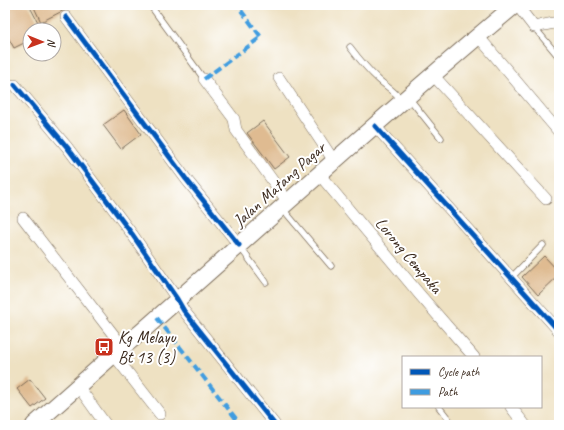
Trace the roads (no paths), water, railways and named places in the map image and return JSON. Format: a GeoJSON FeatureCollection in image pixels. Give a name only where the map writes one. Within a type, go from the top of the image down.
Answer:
{"type":"FeatureCollection","features":[{"type":"Feature","properties":{"kind":"main road","name":"Jalan Matang Pagar"},"geometry":{"type":"LineString","coordinates":[[34,425],[319,174],[513,6]]}},
{"type":"Feature","properties":{"kind":"street"},"geometry":{"type":"LineString","coordinates":[[513,6],[534,27],[559,22]]}},
{"type":"Feature","properties":{"kind":"street"},"geometry":{"type":"LineString","coordinates":[[66,17],[177,166],[239,245]]}},
{"type":"Feature","properties":{"kind":"street"},"geometry":{"type":"LineString","coordinates":[[478,36],[559,132]]}},
{"type":"Feature","properties":{"kind":"street"},"geometry":{"type":"LineString","coordinates":[[433,75],[546,199]]}},
{"type":"Feature","properties":{"kind":"street"},"geometry":{"type":"LineString","coordinates":[[279,78],[334,162]]}},
{"type":"Feature","properties":{"kind":"street"},"geometry":{"type":"LineString","coordinates":[[204,79],[234,119],[236,130],[285,205]]}},
{"type":"Feature","properties":{"kind":"street"},"geometry":{"type":"LineString","coordinates":[[15,85],[67,147],[132,234],[177,299],[184,312],[275,425]]}},
{"type":"Feature","properties":{"kind":"street"},"geometry":{"type":"LineString","coordinates":[[375,126],[559,332]]}},
{"type":"Feature","properties":{"kind":"street","name":"Lorong Cempaka"},"geometry":{"type":"LineString","coordinates":[[319,174],[473,356]]}},
{"type":"Feature","properties":{"kind":"street"},"geometry":{"type":"LineString","coordinates":[[24,218],[118,351],[160,414]]}},
{"type":"Feature","properties":{"kind":"street"},"geometry":{"type":"LineString","coordinates":[[78,386],[106,425]]}},
{"type":"Feature","properties":{"kind":"street"},"geometry":{"type":"LineString","coordinates":[[512,408],[525,425]]}},
{"type":"Feature","properties":{"kind":"lane"},"geometry":{"type":"LineString","coordinates":[[150,5],[204,79]]}},
{"type":"Feature","properties":{"kind":"lane"},"geometry":{"type":"LineString","coordinates":[[534,27],[559,57]]}},
{"type":"Feature","properties":{"kind":"lane"},"geometry":{"type":"LineString","coordinates":[[350,47],[365,66],[381,81],[405,99],[441,138]]}},
{"type":"Feature","properties":{"kind":"lane"},"geometry":{"type":"LineString","coordinates":[[285,205],[331,266]]}},
{"type":"Feature","properties":{"kind":"lane"},"geometry":{"type":"LineString","coordinates":[[239,245],[266,282]]}},
{"type":"Feature","properties":{"kind":"lane"},"geometry":{"type":"LineString","coordinates":[[511,278],[543,246]]}},
{"type":"Feature","properties":{"kind":"lane"},"geometry":{"type":"LineString","coordinates":[[440,408],[453,425]]}},
{"type":"Feature","properties":{"kind":"place","name":"Kg Melayu Bt 13 (3)"},"geometry":{"type":"Point","coordinates":[104,347]}}]}
